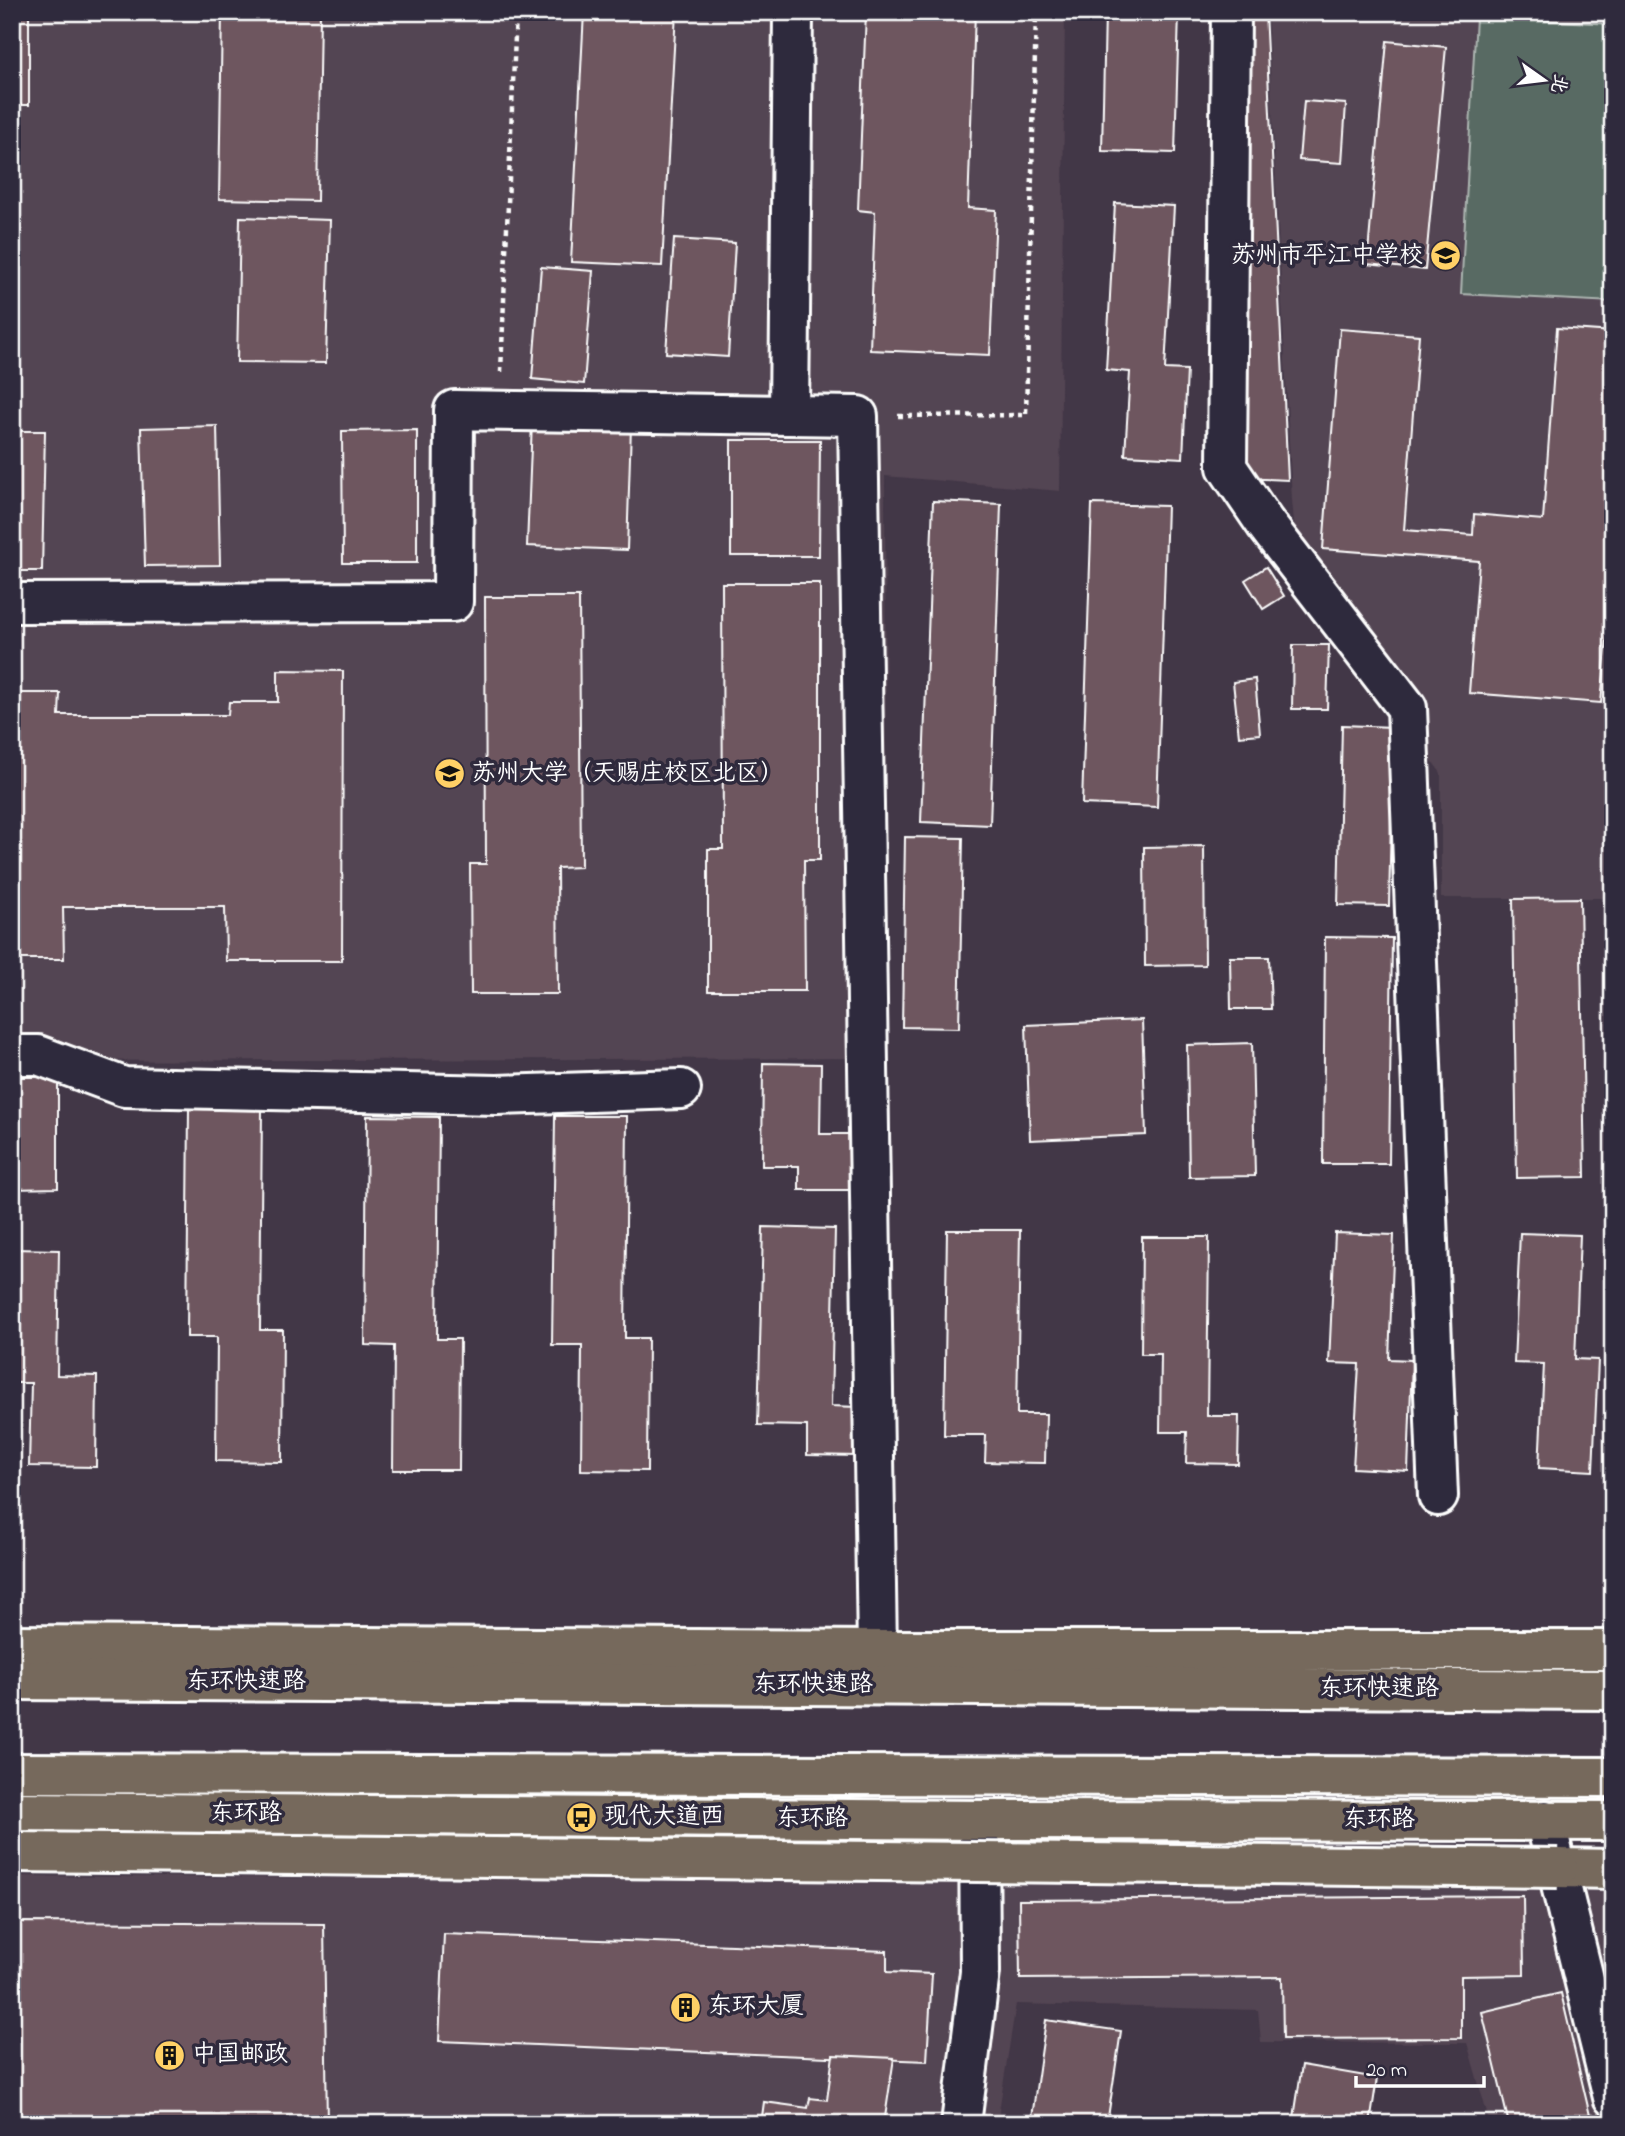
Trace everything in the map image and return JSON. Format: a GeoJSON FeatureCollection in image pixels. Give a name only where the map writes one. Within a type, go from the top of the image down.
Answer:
{"type":"FeatureCollection","features":[{"type":"Feature","properties":{"kind":"main road"},"geometry":{"type":"LineString","coordinates":[[12,1645],[877,1650],[1613,1650]]}},
{"type":"Feature","properties":{"kind":"main road","name":"东环快速路"},"geometry":{"type":"LineString","coordinates":[[12,1680],[1613,1690]]}},
{"type":"Feature","properties":{"kind":"main road"},"geometry":{"type":"LineString","coordinates":[[12,1773],[1613,1777]]}},
{"type":"Feature","properties":{"kind":"main road","name":"东环路"},"geometry":{"type":"LineString","coordinates":[[12,1812],[979,1820],[1613,1821]]}},
{"type":"Feature","properties":{"kind":"main road"},"geometry":{"type":"LineString","coordinates":[[12,1852],[1613,1869]]}},
{"type":"Feature","properties":{"kind":"lane"},"geometry":{"type":"LineString","coordinates":[[789,415],[793,12]]}},
{"type":"Feature","properties":{"kind":"lane"},"geometry":{"type":"LineString","coordinates":[[1231,12],[1227,467],[1265,523],[1408,708],[1438,1496]]}},
{"type":"Feature","properties":{"kind":"lane"},"geometry":{"type":"LineString","coordinates":[[12,603],[453,602],[454,410],[858,416],[877,1650]]}},
{"type":"Feature","properties":{"kind":"lane"},"geometry":{"type":"LineString","coordinates":[[12,1055],[38,1055],[124,1087],[497,1095],[681,1089]]}},
{"type":"Feature","properties":{"kind":"lane"},"geometry":{"type":"LineString","coordinates":[[961,2124],[979,1972],[979,1820]]}},
{"type":"Feature","properties":{"kind":"lane"},"geometry":{"type":"LineString","coordinates":[[1545,1820],[1613,2097]]}},
{"type":"Feature","properties":{"kind":"path"},"geometry":{"type":"LineString","coordinates":[[500,410],[516,12]]}},
{"type":"Feature","properties":{"kind":"path"},"geometry":{"type":"LineString","coordinates":[[858,416],[1026,415],[1036,12]]}},
{"type":"Feature","properties":{"kind":"shaded area","name":"苏州大学（天赐庄校区北区）"},"geometry":{"type":"Polygon","coordinates":[[[12,12],[1065,12],[1060,491],[885,476],[887,1058],[12,1061],[12,12]]]}},
{"type":"Feature","properties":{"kind":"shaded area","name":"苏州市平江中学校"},"geometry":{"type":"Polygon","coordinates":[[[1267,12],[1613,12],[1613,898],[1441,898],[1441,773],[1300,587],[1292,500],[1267,12]]]}},
{"type":"Feature","properties":{"kind":"shaded area"},"geometry":{"type":"Polygon","coordinates":[[[12,1876],[1613,1886],[1613,2124],[1490,2124],[1467,2043],[1261,2042],[1258,2010],[1016,2004],[997,2124],[12,2124],[12,1876]]]}},
{"type":"Feature","properties":{"kind":"green space"},"geometry":{"type":"Polygon","coordinates":[[[1476,17],[1613,24],[1613,302],[1461,294],[1476,17]]]}},
{"type":"Feature","properties":{"kind":"building"},"geometry":{"type":"Polygon","coordinates":[[[12,12],[29,12],[29,105],[12,105],[12,12]]]}},
{"type":"Feature","properties":{"kind":"building"},"geometry":{"type":"Polygon","coordinates":[[[222,12],[320,12],[317,201],[219,199],[222,12]]]}},
{"type":"Feature","properties":{"kind":"building"},"geometry":{"type":"Polygon","coordinates":[[[584,12],[676,12],[662,266],[571,262],[584,12]]]}},
{"type":"Feature","properties":{"kind":"building"},"geometry":{"type":"Polygon","coordinates":[[[866,12],[975,12],[968,208],[996,210],[990,355],[870,350],[875,212],[858,210],[866,12]]]}},
{"type":"Feature","properties":{"kind":"building"},"geometry":{"type":"Polygon","coordinates":[[[1105,12],[1179,12],[1175,153],[1102,151],[1105,12]]]}},
{"type":"Feature","properties":{"kind":"building"},"geometry":{"type":"Polygon","coordinates":[[[1241,12],[1265,12],[1288,480],[1242,478],[1241,12]]]}},
{"type":"Feature","properties":{"kind":"building"},"geometry":{"type":"Polygon","coordinates":[[[1387,41],[1446,47],[1425,270],[1367,264],[1387,41]]]}},
{"type":"Feature","properties":{"kind":"building"},"geometry":{"type":"Polygon","coordinates":[[[1304,101],[1346,104],[1342,163],[1299,160],[1304,101]]]}},
{"type":"Feature","properties":{"kind":"building"},"geometry":{"type":"Polygon","coordinates":[[[1115,203],[1174,206],[1165,369],[1187,370],[1183,458],[1125,455],[1130,372],[1106,370],[1115,203]]]}},
{"type":"Feature","properties":{"kind":"building"},"geometry":{"type":"Polygon","coordinates":[[[240,217],[330,220],[326,363],[237,362],[240,217]]]}},
{"type":"Feature","properties":{"kind":"building"},"geometry":{"type":"Polygon","coordinates":[[[674,239],[735,243],[728,357],[666,353],[674,239]]]}},
{"type":"Feature","properties":{"kind":"building"},"geometry":{"type":"Polygon","coordinates":[[[541,267],[593,271],[584,384],[532,379],[541,267]]]}},
{"type":"Feature","properties":{"kind":"building"},"geometry":{"type":"Polygon","coordinates":[[[1557,328],[1613,332],[1613,571],[1601,703],[1469,693],[1479,561],[1323,549],[1340,329],[1419,335],[1404,530],[1473,535],[1474,514],[1543,520],[1557,328]]]}},
{"type":"Feature","properties":{"kind":"building"},"geometry":{"type":"Polygon","coordinates":[[[532,422],[631,426],[627,550],[527,546],[532,422]]]}},
{"type":"Feature","properties":{"kind":"building"},"geometry":{"type":"Polygon","coordinates":[[[217,426],[220,565],[145,566],[141,428],[217,426]]]}},
{"type":"Feature","properties":{"kind":"building"},"geometry":{"type":"Polygon","coordinates":[[[417,430],[417,563],[343,563],[342,431],[417,430]]]}},
{"type":"Feature","properties":{"kind":"building"},"geometry":{"type":"Polygon","coordinates":[[[12,431],[45,431],[42,571],[12,571],[12,431]]]}},
{"type":"Feature","properties":{"kind":"building"},"geometry":{"type":"Polygon","coordinates":[[[731,440],[820,440],[819,556],[731,556],[731,440]]]}},
{"type":"Feature","properties":{"kind":"building"},"geometry":{"type":"Polygon","coordinates":[[[933,501],[1001,504],[990,825],[921,822],[933,501]]]}},
{"type":"Feature","properties":{"kind":"building"},"geometry":{"type":"Polygon","coordinates":[[[1092,504],[1167,506],[1157,807],[1082,804],[1092,504]]]}},
{"type":"Feature","properties":{"kind":"building"},"geometry":{"type":"Polygon","coordinates":[[[1266,567],[1284,596],[1263,609],[1245,580],[1266,567]]]}},
{"type":"Feature","properties":{"kind":"building"},"geometry":{"type":"Polygon","coordinates":[[[722,583],[820,583],[820,860],[804,860],[805,991],[708,991],[708,849],[723,849],[722,583]]]}},
{"type":"Feature","properties":{"kind":"building"},"geometry":{"type":"Polygon","coordinates":[[[485,597],[579,597],[581,867],[557,868],[558,994],[471,994],[470,864],[486,864],[485,597]]]}},
{"type":"Feature","properties":{"kind":"building"},"geometry":{"type":"Polygon","coordinates":[[[1293,645],[1329,645],[1327,709],[1292,709],[1293,645]]]}},
{"type":"Feature","properties":{"kind":"building"},"geometry":{"type":"Polygon","coordinates":[[[278,670],[343,671],[342,961],[226,961],[225,907],[63,907],[64,959],[12,959],[12,693],[60,693],[59,715],[228,715],[229,702],[278,702],[278,670]]]}},
{"type":"Feature","properties":{"kind":"building"},"geometry":{"type":"Polygon","coordinates":[[[1255,679],[1260,734],[1239,736],[1233,682],[1255,679]]]}},
{"type":"Feature","properties":{"kind":"building"},"geometry":{"type":"Polygon","coordinates":[[[1342,725],[1393,727],[1389,906],[1338,905],[1342,725]]]}},
{"type":"Feature","properties":{"kind":"building"},"geometry":{"type":"Polygon","coordinates":[[[905,837],[963,838],[959,1028],[902,1027],[905,837]]]}},
{"type":"Feature","properties":{"kind":"building"},"geometry":{"type":"Polygon","coordinates":[[[1204,846],[1205,965],[1145,966],[1144,847],[1204,846]]]}},
{"type":"Feature","properties":{"kind":"building"},"geometry":{"type":"Polygon","coordinates":[[[1580,898],[1585,1177],[1517,1178],[1513,899],[1580,898]]]}},
{"type":"Feature","properties":{"kind":"building"},"geometry":{"type":"Polygon","coordinates":[[[1325,937],[1392,938],[1389,1164],[1323,1164],[1325,937]]]}},
{"type":"Feature","properties":{"kind":"building"},"geometry":{"type":"Polygon","coordinates":[[[1230,957],[1269,957],[1271,1009],[1231,1009],[1230,957]]]}},
{"type":"Feature","properties":{"kind":"building"},"geometry":{"type":"Polygon","coordinates":[[[1142,1020],[1146,1135],[1030,1140],[1026,1025],[1142,1020]]]}},
{"type":"Feature","properties":{"kind":"building"},"geometry":{"type":"Polygon","coordinates":[[[1252,1043],[1255,1176],[1189,1177],[1187,1045],[1252,1043]]]}},
{"type":"Feature","properties":{"kind":"building"},"geometry":{"type":"Polygon","coordinates":[[[763,1063],[821,1064],[820,1134],[852,1134],[852,1190],[799,1190],[799,1166],[762,1166],[763,1063]]]}},
{"type":"Feature","properties":{"kind":"building"},"geometry":{"type":"Polygon","coordinates":[[[12,1077],[58,1077],[58,1188],[12,1189],[12,1077]]]}},
{"type":"Feature","properties":{"kind":"building"},"geometry":{"type":"Polygon","coordinates":[[[189,1107],[262,1108],[260,1330],[283,1330],[282,1462],[216,1461],[217,1337],[187,1337],[189,1107]]]}},
{"type":"Feature","properties":{"kind":"building"},"geometry":{"type":"Polygon","coordinates":[[[367,1116],[439,1117],[437,1339],[460,1339],[459,1470],[393,1470],[394,1346],[365,1345],[367,1116]]]}},
{"type":"Feature","properties":{"kind":"building"},"geometry":{"type":"Polygon","coordinates":[[[555,1116],[627,1116],[625,1338],[648,1338],[647,1471],[581,1470],[582,1345],[552,1345],[555,1116]]]}},
{"type":"Feature","properties":{"kind":"building"},"geometry":{"type":"Polygon","coordinates":[[[763,1227],[835,1229],[831,1406],[858,1407],[857,1456],[807,1455],[807,1426],[758,1425],[763,1227]]]}},
{"type":"Feature","properties":{"kind":"building"},"geometry":{"type":"Polygon","coordinates":[[[947,1230],[1020,1230],[1017,1414],[1046,1414],[1045,1463],[985,1462],[986,1435],[944,1435],[947,1230]]]}},
{"type":"Feature","properties":{"kind":"building"},"geometry":{"type":"Polygon","coordinates":[[[1335,1233],[1394,1235],[1389,1359],[1412,1360],[1408,1471],[1353,1468],[1359,1364],[1329,1363],[1335,1233]]]}},
{"type":"Feature","properties":{"kind":"building"},"geometry":{"type":"Polygon","coordinates":[[[1520,1233],[1580,1235],[1575,1359],[1598,1360],[1593,1471],[1539,1468],[1544,1364],[1514,1363],[1520,1233]]]}},
{"type":"Feature","properties":{"kind":"building"},"geometry":{"type":"Polygon","coordinates":[[[1142,1237],[1209,1237],[1207,1416],[1239,1416],[1238,1464],[1186,1463],[1187,1432],[1160,1432],[1161,1354],[1141,1354],[1142,1237]]]}},
{"type":"Feature","properties":{"kind":"building"},"geometry":{"type":"Polygon","coordinates":[[[12,1249],[59,1250],[57,1375],[97,1376],[96,1467],[29,1466],[31,1383],[12,1383],[12,1249]]]}},
{"type":"Feature","properties":{"kind":"building"},"geometry":{"type":"Polygon","coordinates":[[[1523,1896],[1524,1975],[1461,1976],[1461,2038],[1283,2039],[1282,1977],[1020,1979],[1019,1900],[1523,1896]]]}},
{"type":"Feature","properties":{"kind":"building","name":"中国邮政"},"geometry":{"type":"Polygon","coordinates":[[[19,1922],[324,1924],[327,2124],[12,2124],[12,1986],[19,1922]]]}},
{"type":"Feature","properties":{"kind":"building","name":"东环大厦"},"geometry":{"type":"Polygon","coordinates":[[[444,1934],[887,1951],[887,1972],[932,1974],[927,2061],[439,2041],[444,1934]]]}},
{"type":"Feature","properties":{"kind":"building"},"geometry":{"type":"Polygon","coordinates":[[[1561,1993],[1592,2124],[1509,2124],[1482,2012],[1561,1993]]]}},
{"type":"Feature","properties":{"kind":"building"},"geometry":{"type":"Polygon","coordinates":[[[1046,2020],[1121,2031],[1107,2124],[1031,2124],[1046,2020]]]}},
{"type":"Feature","properties":{"kind":"building"},"geometry":{"type":"Polygon","coordinates":[[[833,2055],[894,2058],[884,2124],[761,2124],[764,2102],[808,2108],[810,2098],[827,2100],[833,2055]]]}},
{"type":"Feature","properties":{"kind":"building"},"geometry":{"type":"Polygon","coordinates":[[[1302,2065],[1377,2078],[1370,2124],[1293,2124],[1302,2065]]]}},
{"type":"Feature","properties":{"kind":"place","name":"苏州市平江中学校"},"geometry":{"type":"Point","coordinates":[1446,256]}},
{"type":"Feature","properties":{"kind":"place","name":"苏州大学（天赐庄校区北区）"},"geometry":{"type":"Point","coordinates":[449,774]}},
{"type":"Feature","properties":{"kind":"place","name":"现代大道西"},"geometry":{"type":"Point","coordinates":[581,1817]}},
{"type":"Feature","properties":{"kind":"place","name":"东环大厦"},"geometry":{"type":"Point","coordinates":[685,2007]}},
{"type":"Feature","properties":{"kind":"place","name":"中国邮政"},"geometry":{"type":"Point","coordinates":[169,2055]}}]}
